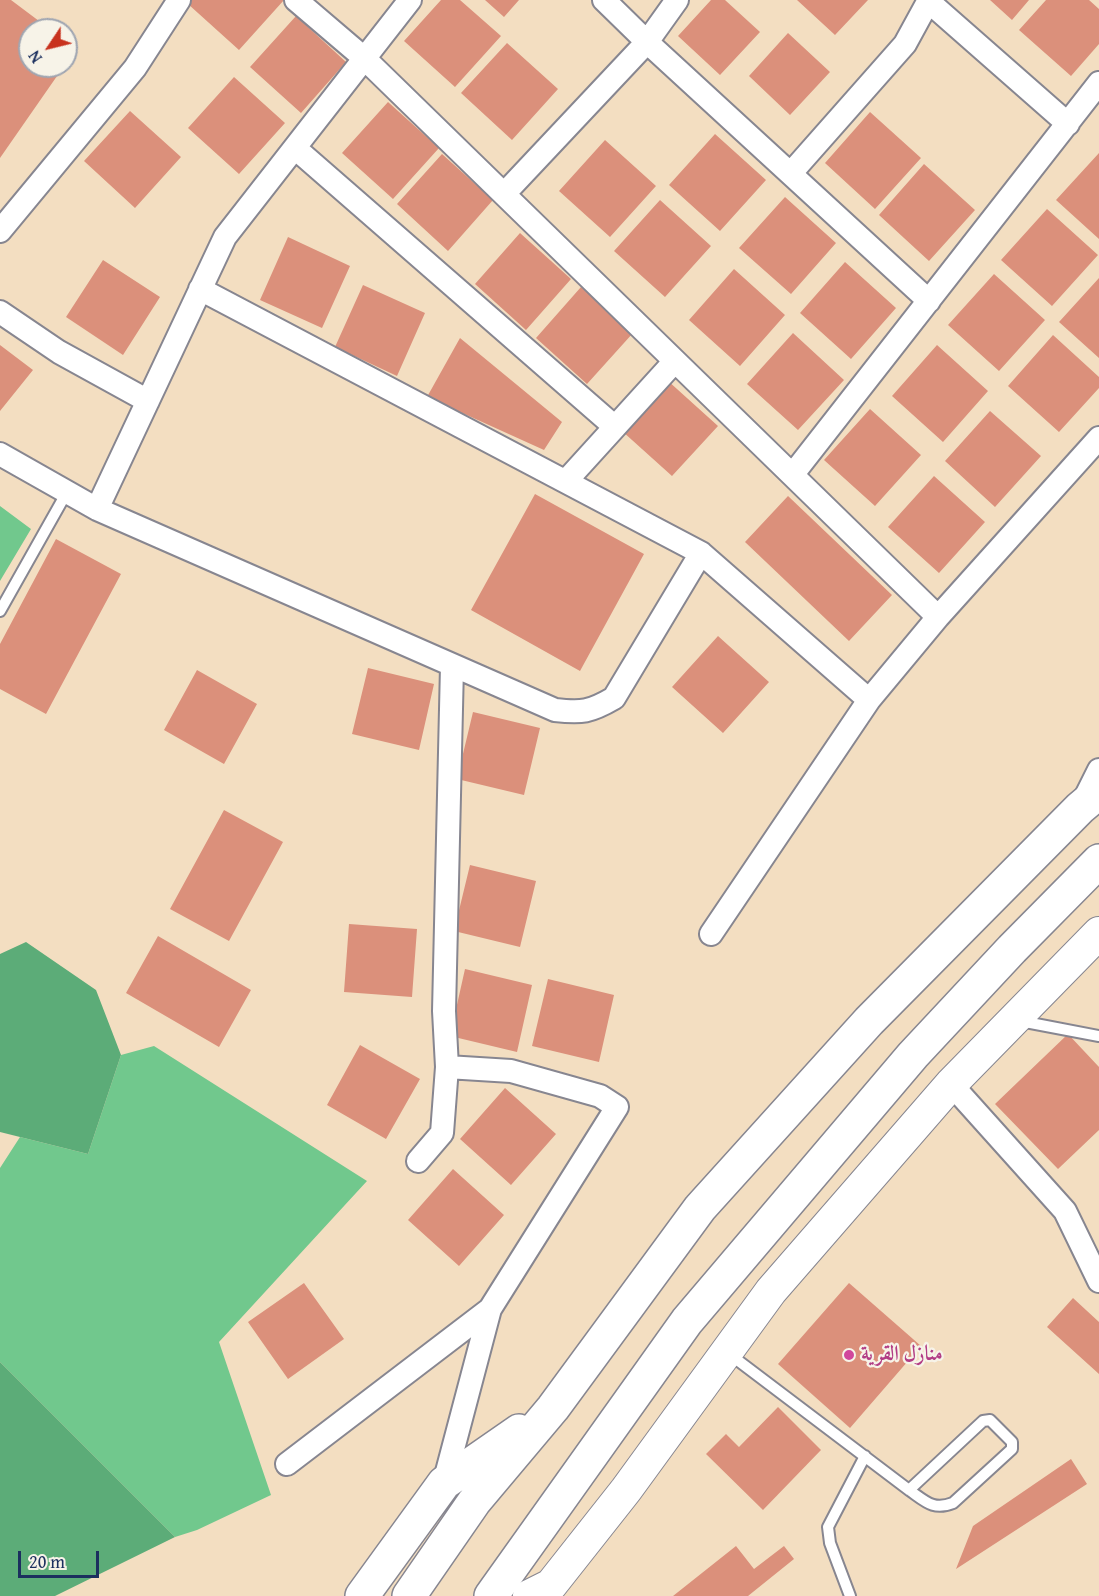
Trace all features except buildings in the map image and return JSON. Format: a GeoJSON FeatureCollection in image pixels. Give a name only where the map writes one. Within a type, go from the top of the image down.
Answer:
{"type":"FeatureCollection","features":[{"type":"Feature","properties":{"kind":"main road"},"geometry":{"type":"LineString","coordinates":[[409,1596],[474,1502],[553,1408],[700,1208],[869,1022],[1090,800]]}},
{"type":"Feature","properties":{"kind":"main road"},"geometry":{"type":"LineString","coordinates":[[490,1596],[687,1321],[913,1055],[1012,949],[1099,861]]}},
{"type":"Feature","properties":{"kind":"main road"},"geometry":{"type":"LineString","coordinates":[[362,1596],[444,1483],[553,1408]]}},
{"type":"Feature","properties":{"kind":"street"},"geometry":{"type":"LineString","coordinates":[[0,231],[135,68],[179,0]]}},
{"type":"Feature","properties":{"kind":"street"},"geometry":{"type":"LineString","coordinates":[[296,0],[364,58],[938,617]]}},
{"type":"Feature","properties":{"kind":"street"},"geometry":{"type":"LineString","coordinates":[[97,509],[225,237],[410,0]]}},
{"type":"Feature","properties":{"kind":"street"},"geometry":{"type":"LineString","coordinates":[[604,0],[929,301]]}},
{"type":"Feature","properties":{"kind":"street"},"geometry":{"type":"LineString","coordinates":[[504,194],[647,42],[677,0]]}},
{"type":"Feature","properties":{"kind":"street"},"geometry":{"type":"LineString","coordinates":[[791,173],[905,44],[928,1],[1068,124]]}},
{"type":"Feature","properties":{"kind":"street"},"geometry":{"type":"LineString","coordinates":[[793,474],[1099,83]]}},
{"type":"Feature","properties":{"kind":"street"},"geometry":{"type":"LineString","coordinates":[[295,148],[615,426]]}},
{"type":"Feature","properties":{"kind":"street"},"geometry":{"type":"LineString","coordinates":[[201,289],[702,553],[869,700]]}},
{"type":"Feature","properties":{"kind":"street"},"geometry":{"type":"LineString","coordinates":[[0,312],[59,352],[148,401]]}},
{"type":"Feature","properties":{"kind":"street"},"geometry":{"type":"LineString","coordinates":[[566,481],[675,361]]}},
{"type":"Feature","properties":{"kind":"street"},"geometry":{"type":"LineString","coordinates":[[711,934],[869,700],[938,617],[1099,438]]}},
{"type":"Feature","properties":{"kind":"street"},"geometry":{"type":"LineString","coordinates":[[0,454],[97,509],[555,710],[579,713],[597,708],[614,698],[702,553]]}},
{"type":"Feature","properties":{"kind":"street"},"geometry":{"type":"LineString","coordinates":[[418,1161],[442,1133],[447,1067],[444,1011],[452,666]]}},
{"type":"Feature","properties":{"kind":"street"},"geometry":{"type":"LineString","coordinates":[[1090,800],[1099,770]]}},
{"type":"Feature","properties":{"kind":"street"},"geometry":{"type":"LineString","coordinates":[[528,1596],[551,1585],[626,1490],[725,1351],[771,1291],[951,1084],[1099,933]]}},
{"type":"Feature","properties":{"kind":"street"},"geometry":{"type":"LineString","coordinates":[[444,1483],[490,1309],[617,1107],[600,1096],[511,1071],[447,1067]]}},
{"type":"Feature","properties":{"kind":"street"},"geometry":{"type":"LineString","coordinates":[[951,1084],[1065,1211],[1099,1281]]}},
{"type":"Feature","properties":{"kind":"street"},"geometry":{"type":"LineString","coordinates":[[287,1464],[490,1309]]}},
{"type":"Feature","properties":{"kind":"lane"},"geometry":{"type":"LineString","coordinates":[[0,611],[67,492]]}},
{"type":"Feature","properties":{"kind":"lane"},"geometry":{"type":"LineString","coordinates":[[1014,1020],[1099,1036]]}},
{"type":"Feature","properties":{"kind":"lane"},"geometry":{"type":"LineString","coordinates":[[725,1351],[909,1490],[931,1504],[942,1507],[953,1503],[1012,1449],[1012,1442],[990,1420],[983,1421],[909,1490]]}},
{"type":"Feature","properties":{"kind":"lane"},"geometry":{"type":"LineString","coordinates":[[850,1596],[830,1543],[828,1527],[865,1456]]}},
{"type":"Feature","properties":{"kind":"green space"},"geometry":{"type":"Polygon","coordinates":[[[0,506],[31,529],[0,581],[0,506]]]}},
{"type":"Feature","properties":{"kind":"green space"},"geometry":{"type":"Polygon","coordinates":[[[26,942],[96,990],[121,1055],[88,1154],[0,1132],[0,954],[26,942]]]}},
{"type":"Feature","properties":{"kind":"green space"},"geometry":{"type":"Polygon","coordinates":[[[154,1046],[367,1181],[219,1342],[271,1495],[197,1530],[175,1537],[0,1362],[0,1168],[20,1137],[88,1154],[121,1055],[154,1046]]]}},
{"type":"Feature","properties":{"kind":"green space"},"geometry":{"type":"Polygon","coordinates":[[[0,1362],[175,1537],[55,1596],[0,1596],[0,1362]]]}},
{"type":"Feature","properties":{"kind":"place","name":"منازل القرية"},"geometry":{"type":"Point","coordinates":[849,1355]}}]}
